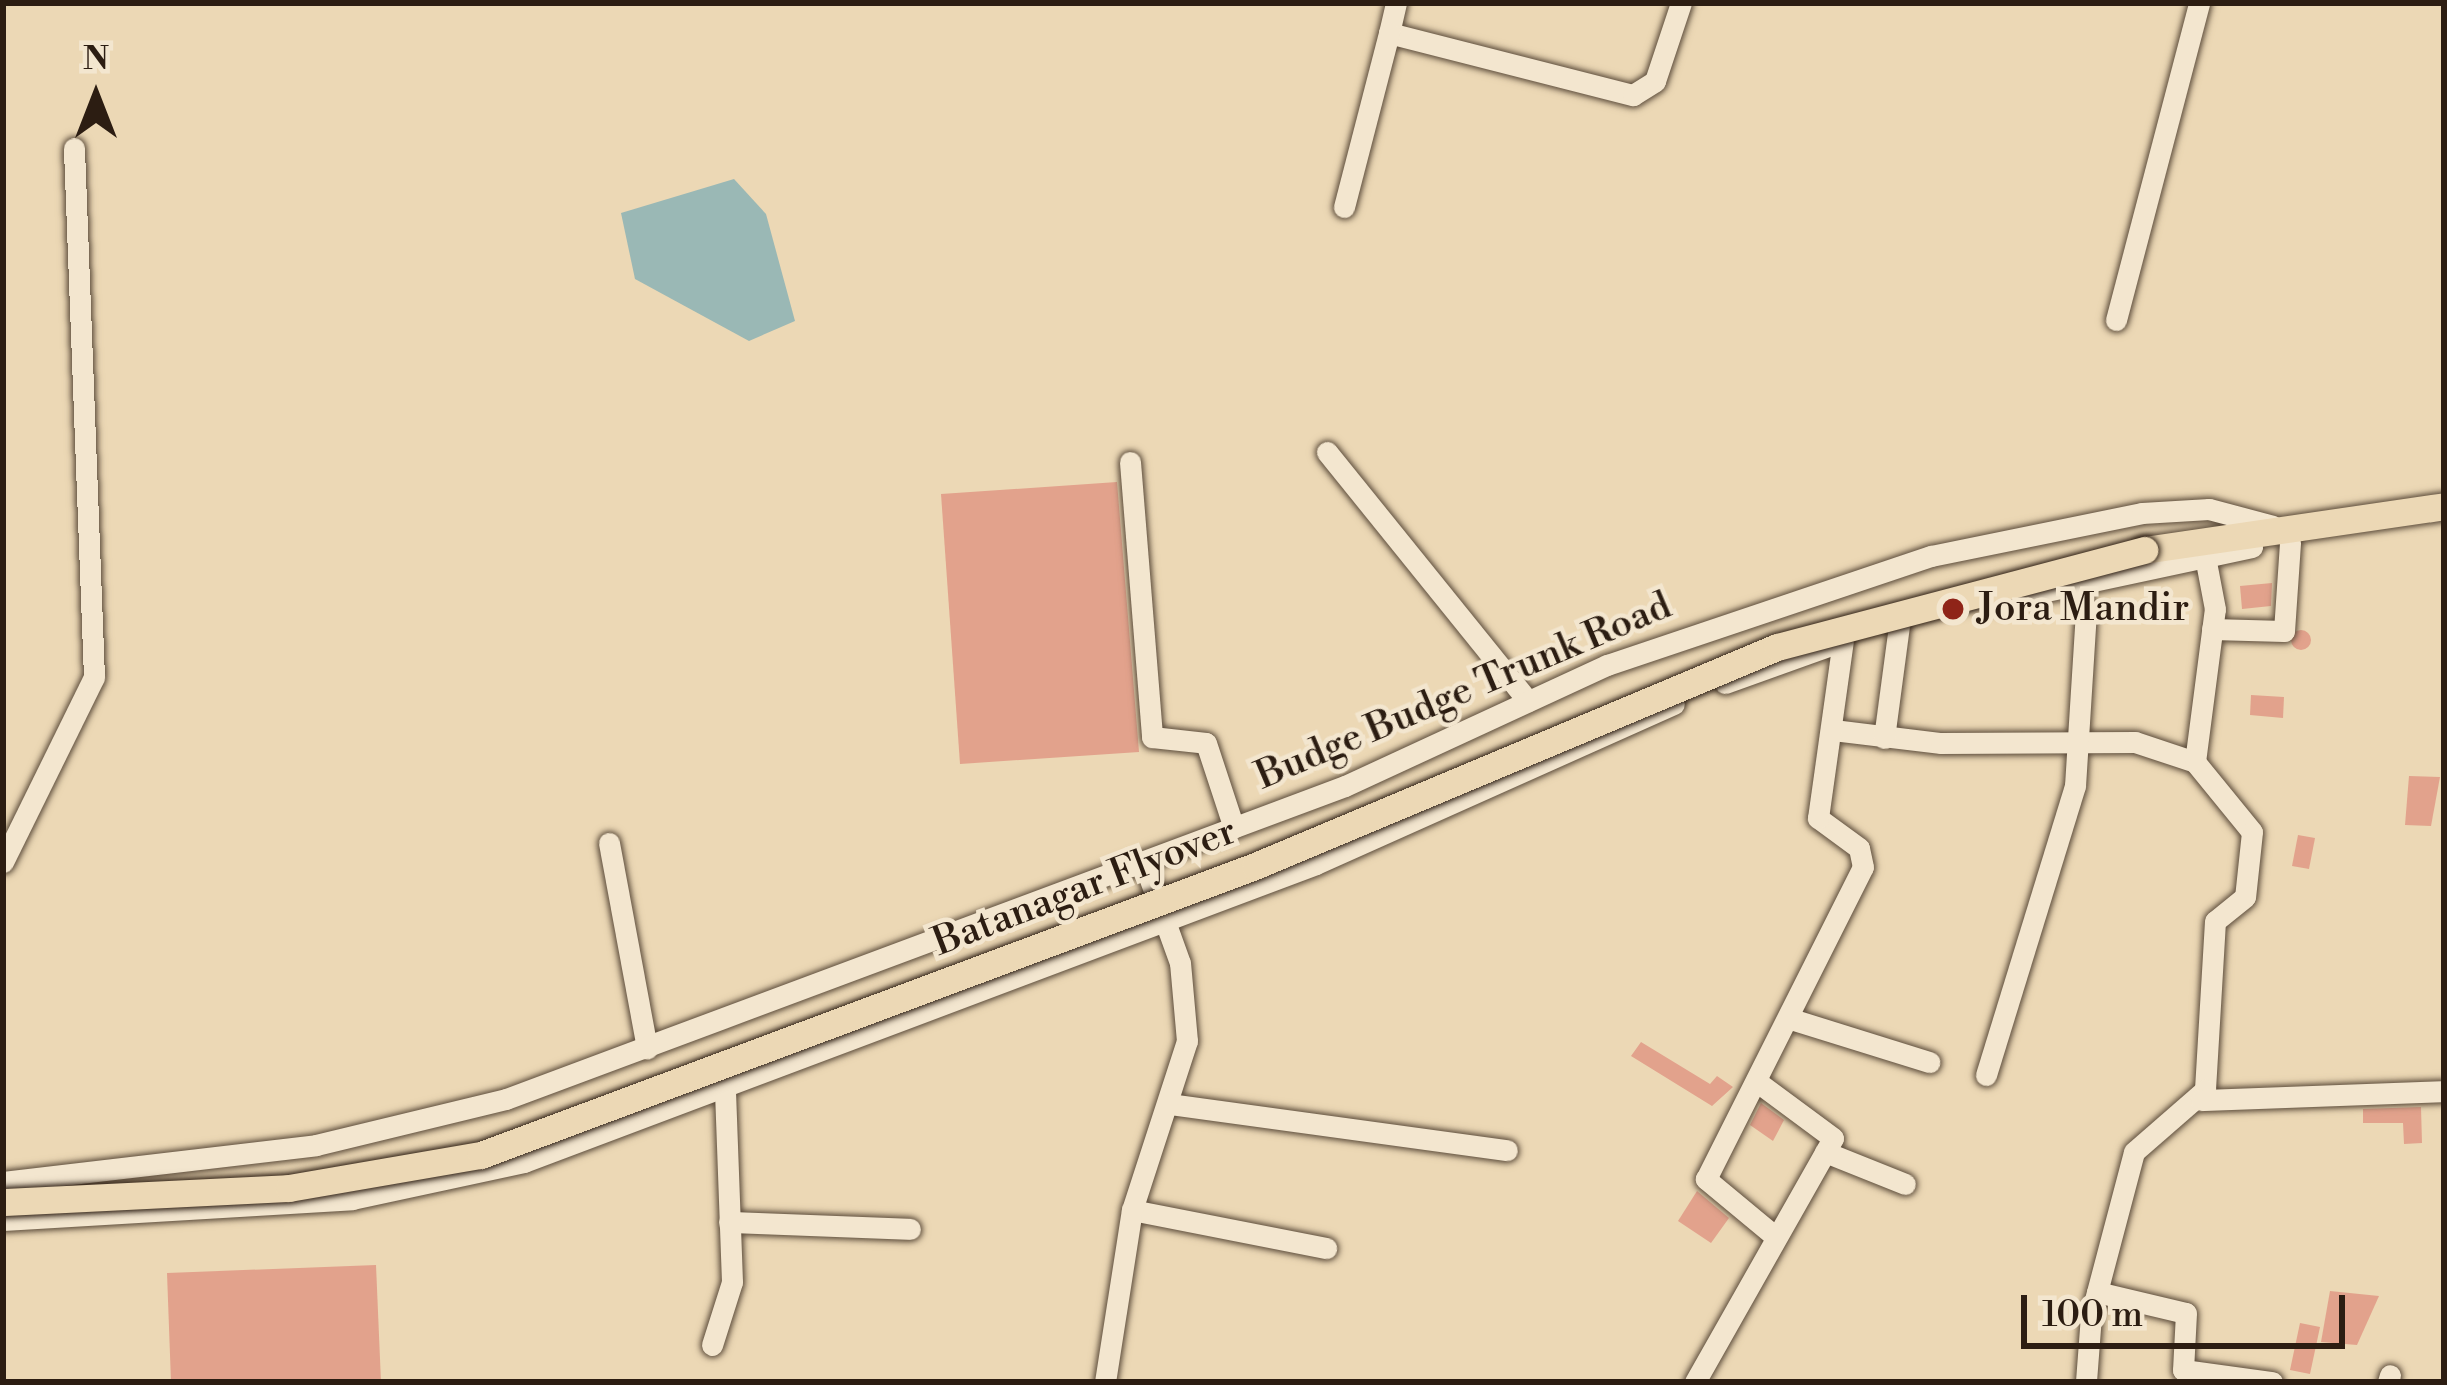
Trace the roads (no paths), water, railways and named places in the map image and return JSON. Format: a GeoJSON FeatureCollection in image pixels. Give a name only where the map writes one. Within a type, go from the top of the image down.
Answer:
{"type":"FeatureCollection","features":[{"type":"Feature","properties":{"kind":"main road"},"geometry":{"type":"LineString","coordinates":[[2158,546],[2252,548],[2281,534],[2444,506]]}},
{"type":"Feature","properties":{"kind":"main road"},"geometry":{"type":"LineString","coordinates":[[2158,546],[2444,522]]}},
{"type":"Feature","properties":{"kind":"main road","name":"Batanagar Flyover"},"geometry":{"type":"LineString","coordinates":[[3,1202],[290,1188],[481,1155],[1255,866],[1777,646],[2158,546]]}},
{"type":"Feature","properties":{"kind":"street"},"geometry":{"type":"LineString","coordinates":[[1344,207],[1396,3]]}},
{"type":"Feature","properties":{"kind":"street"},"geometry":{"type":"LineString","coordinates":[[1389,33],[1633,95],[1655,81],[1681,3]]}},
{"type":"Feature","properties":{"kind":"street"},"geometry":{"type":"LineString","coordinates":[[2116,320],[2199,3]]}},
{"type":"Feature","properties":{"kind":"street"},"geometry":{"type":"LineString","coordinates":[[3,862],[94,677],[74,148]]}},
{"type":"Feature","properties":{"kind":"street"},"geometry":{"type":"LineString","coordinates":[[1327,452],[1528,701]]}},
{"type":"Feature","properties":{"kind":"street"},"geometry":{"type":"LineString","coordinates":[[1130,462],[1152,737],[1206,743],[1234,828]]}},
{"type":"Feature","properties":{"kind":"street","name":"Budge Budge Trunk Road"},"geometry":{"type":"LineString","coordinates":[[3,1182],[420,1125],[646,1048],[1234,828],[1528,701],[1753,611],[1984,543],[2184,509],[2281,534]]}},
{"type":"Feature","properties":{"kind":"street"},"geometry":{"type":"LineString","coordinates":[[2212,629],[2284,631],[2281,534]]}},
{"type":"Feature","properties":{"kind":"street"},"geometry":{"type":"LineString","coordinates":[[3,1220],[448,1184],[718,1090],[1166,922],[1843,641],[2252,548]]}},
{"type":"Feature","properties":{"kind":"street"},"geometry":{"type":"LineString","coordinates":[[2195,762],[2212,629],[2206,562]]}},
{"type":"Feature","properties":{"kind":"street"},"geometry":{"type":"LineString","coordinates":[[1986,1075],[2070,806],[2086,609],[2074,585]]}},
{"type":"Feature","properties":{"kind":"street"},"geometry":{"type":"LineString","coordinates":[[1884,738],[1899,626]]}},
{"type":"Feature","properties":{"kind":"street"},"geometry":{"type":"LineString","coordinates":[[1772,1233],[1706,1179],[1791,1019],[1864,860],[1818,818],[1843,641]]}},
{"type":"Feature","properties":{"kind":"street"},"geometry":{"type":"LineString","coordinates":[[1833,730],[1884,738],[2134,742],[2195,762],[2254,844],[2245,897],[2215,921],[2201,1100]]}},
{"type":"Feature","properties":{"kind":"street"},"geometry":{"type":"LineString","coordinates":[[609,843],[646,1048]]}},
{"type":"Feature","properties":{"kind":"street"},"geometry":{"type":"LineString","coordinates":[[1105,1382],[1132,1210],[1170,1104],[1188,1009],[1166,922],[1144,862]]}},
{"type":"Feature","properties":{"kind":"street"},"geometry":{"type":"LineString","coordinates":[[1791,1019],[1929,1062]]}},
{"type":"Feature","properties":{"kind":"street"},"geometry":{"type":"LineString","coordinates":[[1695,1382],[1772,1233],[1833,1138],[1756,1082]]}},
{"type":"Feature","properties":{"kind":"street"},"geometry":{"type":"LineString","coordinates":[[712,1345],[732,1282],[718,1090]]}},
{"type":"Feature","properties":{"kind":"street"},"geometry":{"type":"LineString","coordinates":[[718,1090],[720,1265]]}},
{"type":"Feature","properties":{"kind":"street"},"geometry":{"type":"LineString","coordinates":[[2086,1382],[2097,1292],[2138,1141],[2201,1100],[2444,1090]]}},
{"type":"Feature","properties":{"kind":"street"},"geometry":{"type":"LineString","coordinates":[[1170,1104],[1507,1150]]}},
{"type":"Feature","properties":{"kind":"street"},"geometry":{"type":"LineString","coordinates":[[1825,1152],[1905,1184]]}},
{"type":"Feature","properties":{"kind":"street"},"geometry":{"type":"LineString","coordinates":[[1132,1210],[1326,1248]]}},
{"type":"Feature","properties":{"kind":"street"},"geometry":{"type":"LineString","coordinates":[[729,1222],[910,1229]]}},
{"type":"Feature","properties":{"kind":"street"},"geometry":{"type":"LineString","coordinates":[[2097,1292],[2186,1312],[2183,1370],[2272,1382]]}},
{"type":"Feature","properties":{"kind":"water"},"geometry":{"type":"Polygon","coordinates":[[[734,179],[766,214],[795,321],[749,341],[635,279],[621,213],[734,179]]]}},
{"type":"Feature","properties":{"kind":"place","name":"Jora Mandir"},"geometry":{"type":"Point","coordinates":[1953,609]}}]}
